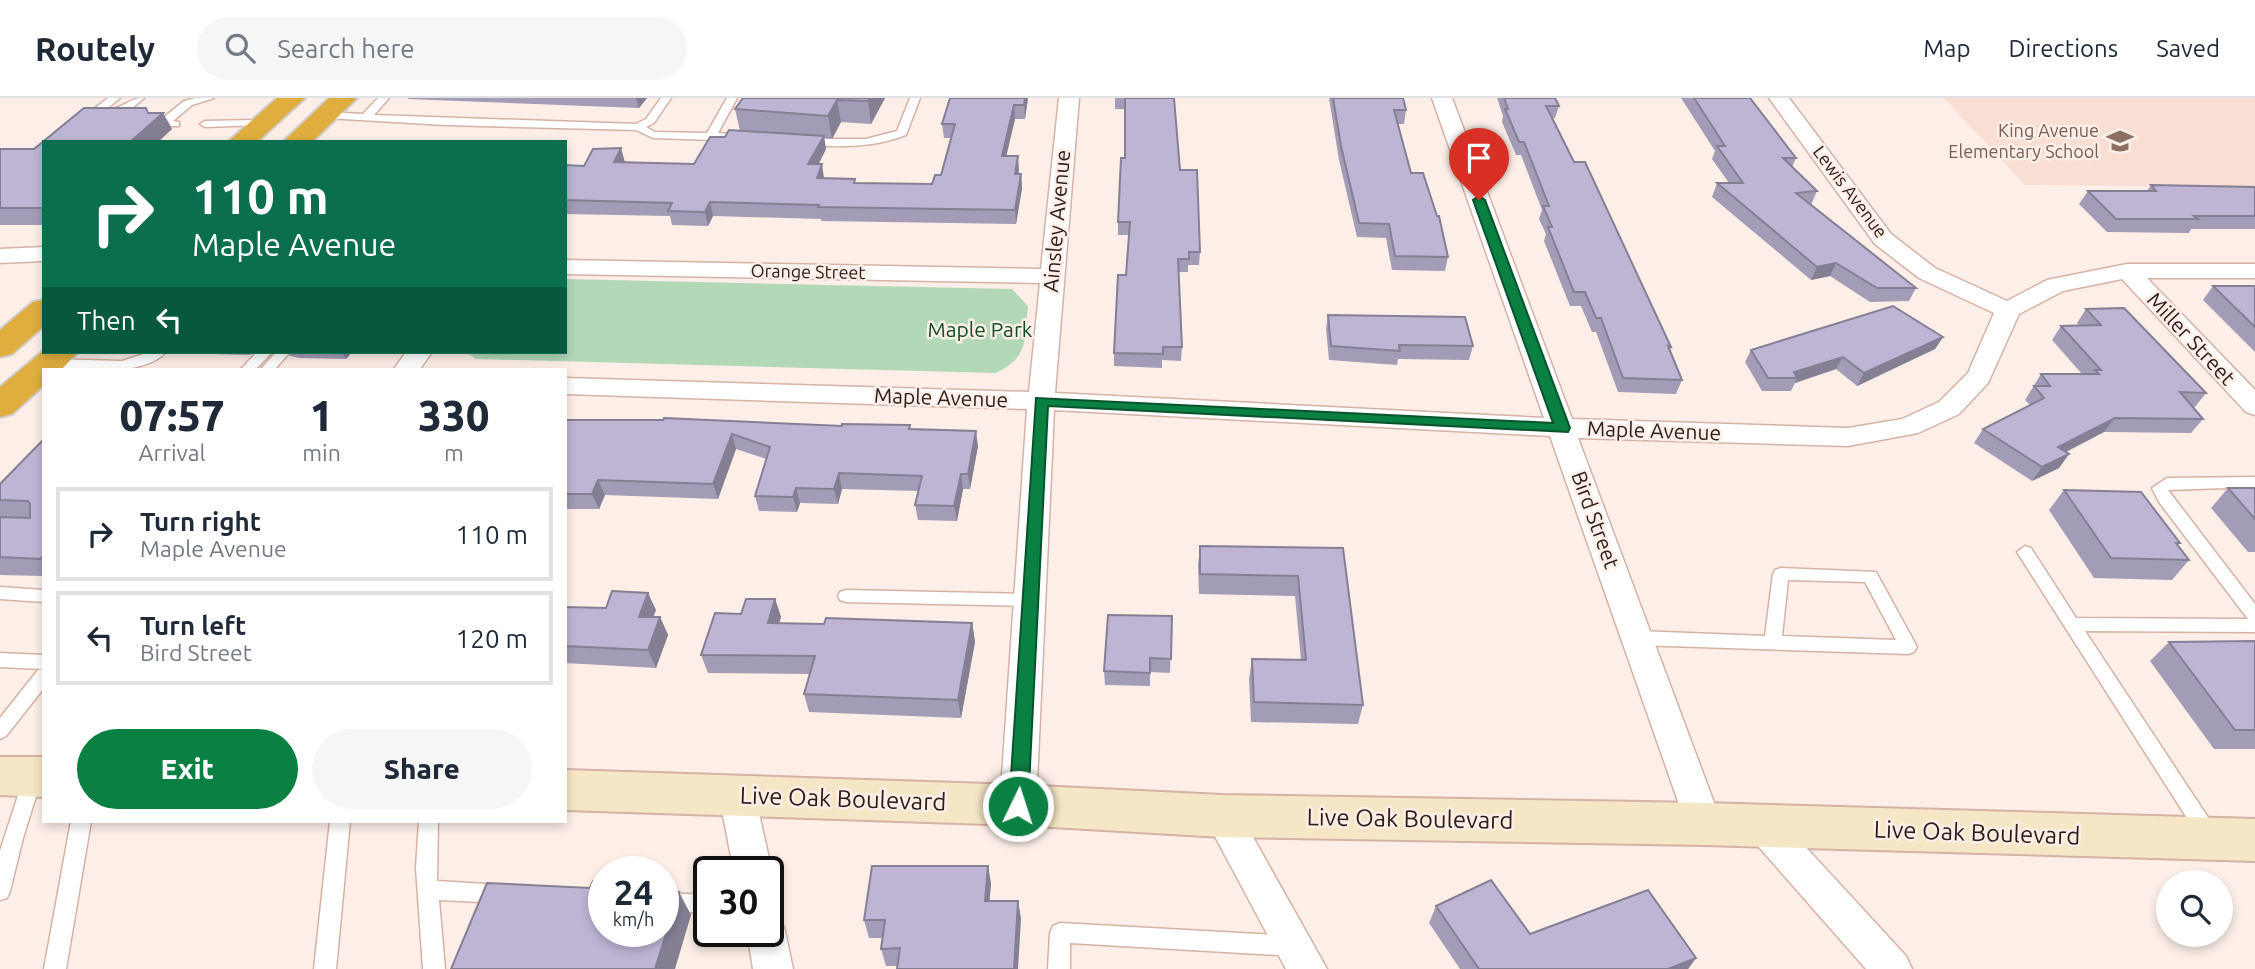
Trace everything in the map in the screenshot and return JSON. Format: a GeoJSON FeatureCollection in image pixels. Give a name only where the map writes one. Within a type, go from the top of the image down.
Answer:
{"type":"FeatureCollection","features":[{"type":"Feature","properties":{"kind":"highway"},"geometry":{"type":"LineString","coordinates":[[243,140],[292,98]]}},
{"type":"Feature","properties":{"kind":"highway"},"geometry":{"type":"LineString","coordinates":[[298,140],[335,106]]}},
{"type":"Feature","properties":{"kind":"highway"},"geometry":{"type":"LineString","coordinates":[[0,346],[42,311]]}},
{"type":"Feature","properties":{"kind":"highway"},"geometry":{"type":"LineString","coordinates":[[0,407],[42,370]]}},
{"type":"Feature","properties":{"kind":"main road","name":"Live Oak Boulevard"},"geometry":{"type":"LineString","coordinates":[[567,790],[1222,816],[1704,824],[2233,840]]}},
{"type":"Feature","properties":{"kind":"street","name":"Ainsley Avenue"},"geometry":{"type":"LineString","coordinates":[[1018,806],[1041,401],[1069,98]]}},
{"type":"Feature","properties":{"kind":"street","name":"Bird Street"},"geometry":{"type":"LineString","coordinates":[[1442,98],[1704,824]]}},
{"type":"Feature","properties":{"kind":"street","name":"Lewis Avenue"},"geometry":{"type":"LineString","coordinates":[[1779,98],[1883,239],[1927,273],[2008,310]]}},
{"type":"Feature","properties":{"kind":"street"},"geometry":{"type":"LineString","coordinates":[[0,256],[42,254]]}},
{"type":"Feature","properties":{"kind":"street","name":"Orange Street"},"geometry":{"type":"LineString","coordinates":[[567,267],[1051,276]]}},
{"type":"Feature","properties":{"kind":"street"},"geometry":{"type":"LineString","coordinates":[[2008,310],[2056,285],[2127,271],[2255,271]]}},
{"type":"Feature","properties":{"kind":"street","name":"Miller Street"},"geometry":{"type":"LineString","coordinates":[[2127,271],[2255,406]]}},
{"type":"Feature","properties":{"kind":"street","name":"Maple Avenue"},"geometry":{"type":"LineString","coordinates":[[567,386],[1041,401],[1562,428],[1848,437],[1908,427],[1948,408],[1979,377],[2008,310]]}},
{"type":"Feature","properties":{"kind":"street"},"geometry":{"type":"LineString","coordinates":[[737,795],[750,856]]}},
{"type":"Feature","properties":{"kind":"street"},"geometry":{"type":"LineString","coordinates":[[1222,816],[1300,958]]}},
{"type":"Feature","properties":{"kind":"street"},"geometry":{"type":"LineString","coordinates":[[1764,827],[1892,969]]}},
{"type":"Feature","properties":{"kind":"street"},"geometry":{"type":"LineString","coordinates":[[769,947],[774,969]]}},
{"type":"Feature","properties":{"kind":"lane"},"geometry":{"type":"LineString","coordinates":[[114,98],[89,118],[120,113],[139,98]]}},
{"type":"Feature","properties":{"kind":"lane"},"geometry":{"type":"LineString","coordinates":[[175,124],[162,124],[188,103],[209,98]]}},
{"type":"Feature","properties":{"kind":"lane"},"geometry":{"type":"LineString","coordinates":[[365,118],[384,98]]}},
{"type":"Feature","properties":{"kind":"lane"},"geometry":{"type":"LineString","coordinates":[[638,127],[650,121],[666,98]]}},
{"type":"Feature","properties":{"kind":"lane"},"geometry":{"type":"LineString","coordinates":[[711,136],[732,98]]}},
{"type":"Feature","properties":{"kind":"lane"},"geometry":{"type":"LineString","coordinates":[[787,141],[837,144],[889,139],[902,132],[915,98]]}},
{"type":"Feature","properties":{"kind":"lane"},"geometry":{"type":"LineString","coordinates":[[335,106],[365,118],[638,127],[653,135],[762,139]]}},
{"type":"Feature","properties":{"kind":"lane"},"geometry":{"type":"LineString","coordinates":[[205,124],[263,123]]}},
{"type":"Feature","properties":{"kind":"lane"},"geometry":{"type":"LineString","coordinates":[[249,368],[263,354]]}},
{"type":"Feature","properties":{"kind":"lane"},"geometry":{"type":"LineString","coordinates":[[269,368],[281,354]]}},
{"type":"Feature","properties":{"kind":"lane"},"geometry":{"type":"LineString","coordinates":[[55,358],[130,365],[158,359]]}},
{"type":"Feature","properties":{"kind":"lane"},"geometry":{"type":"LineString","coordinates":[[2255,482],[2167,483],[2160,488],[2164,498],[2255,616]]}},
{"type":"Feature","properties":{"kind":"lane"},"geometry":{"type":"LineString","coordinates":[[2025,552],[2072,624],[2233,840]]}},
{"type":"Feature","properties":{"kind":"lane"},"geometry":{"type":"LineString","coordinates":[[1638,638],[1908,647],[1870,576],[1782,574],[1773,642]]}},
{"type":"Feature","properties":{"kind":"lane"},"geometry":{"type":"LineString","coordinates":[[0,593],[42,596]]}},
{"type":"Feature","properties":{"kind":"lane"},"geometry":{"type":"LineString","coordinates":[[846,596],[1030,600]]}},
{"type":"Feature","properties":{"kind":"lane"},"geometry":{"type":"LineString","coordinates":[[2072,624],[2255,626]]}},
{"type":"Feature","properties":{"kind":"lane"},"geometry":{"type":"LineString","coordinates":[[0,660],[42,662]]}},
{"type":"Feature","properties":{"kind":"lane"},"geometry":{"type":"LineString","coordinates":[[0,732],[42,678]]}},
{"type":"Feature","properties":{"kind":"lane"},"geometry":{"type":"LineString","coordinates":[[0,891],[26,777]]}},
{"type":"Feature","properties":{"kind":"lane"},"geometry":{"type":"LineString","coordinates":[[55,969],[81,823]]}},
{"type":"Feature","properties":{"kind":"lane"},"geometry":{"type":"LineString","coordinates":[[325,969],[340,823]]}},
{"type":"Feature","properties":{"kind":"lane"},"geometry":{"type":"LineString","coordinates":[[428,823],[426,868],[435,969]]}},
{"type":"Feature","properties":{"kind":"lane"},"geometry":{"type":"LineString","coordinates":[[428,890],[523,895]]}},
{"type":"Feature","properties":{"kind":"lane"},"geometry":{"type":"LineString","coordinates":[[1059,969],[1060,933],[1300,958]]}},
{"type":"Feature","properties":{"kind":"shaded area","name":"King Avenue Elementary School"},"geometry":{"type":"Polygon","coordinates":[[[1944,98],[2255,98],[2255,187],[2025,185],[1944,98]]]}},
{"type":"Feature","properties":{"kind":"green space","name":"Maple Park"},"geometry":{"type":"Polygon","coordinates":[[[567,279],[1012,289],[1028,306],[1025,338],[1020,354],[995,373],[476,359],[469,354],[567,354],[567,279]]]}},
{"type":"Feature","properties":{"kind":"building"},"geometry":{"type":"Polygon","coordinates":[[[743,98],[869,98],[868,101],[837,100],[828,116],[735,109],[743,98]]]}},
{"type":"Feature","properties":{"kind":"building"},"geometry":{"type":"Polygon","coordinates":[[[950,98],[1025,98],[1024,105],[1014,105],[1002,156],[1018,156],[1015,174],[1021,174],[1015,210],[818,207],[819,205],[710,202],[705,212],[668,211],[672,203],[567,200],[567,165],[584,166],[593,149],[621,148],[614,162],[694,164],[710,137],[725,137],[729,130],[824,136],[808,164],[822,164],[817,178],[855,179],[854,183],[932,184],[935,175],[941,175],[955,124],[942,124],[950,98]]]}},
{"type":"Feature","properties":{"kind":"building"},"geometry":{"type":"Polygon","coordinates":[[[1125,98],[1174,98],[1180,170],[1197,170],[1200,252],[1189,252],[1189,259],[1178,259],[1182,347],[1163,347],[1163,354],[1114,353],[1118,275],[1126,275],[1130,222],[1118,222],[1121,158],[1125,158],[1125,98]]]}},
{"type":"Feature","properties":{"kind":"building"},"geometry":{"type":"Polygon","coordinates":[[[1333,98],[1403,98],[1406,110],[1394,110],[1411,173],[1423,173],[1439,216],[1448,257],[1395,256],[1389,224],[1359,223],[1333,98]]]}},
{"type":"Feature","properties":{"kind":"building"},"geometry":{"type":"Polygon","coordinates":[[[1504,98],[1555,98],[1559,106],[1546,106],[1574,162],[1585,162],[1671,347],[1668,346],[1682,380],[1623,378],[1601,318],[1596,318],[1585,292],[1574,292],[1548,227],[1552,227],[1543,206],[1549,206],[1524,142],[1519,142],[1505,109],[1508,109],[1504,98]]]}},
{"type":"Feature","properties":{"kind":"building"},"geometry":{"type":"Polygon","coordinates":[[[1694,98],[1750,98],[1796,158],[1783,158],[1817,191],[1796,193],[1916,288],[1877,288],[1836,263],[1817,267],[1717,183],[1743,183],[1717,146],[1725,146],[1694,98]]]}},
{"type":"Feature","properties":{"kind":"building"},"geometry":{"type":"Polygon","coordinates":[[[84,108],[146,108],[148,113],[163,113],[132,140],[45,140],[84,108]]]}},
{"type":"Feature","properties":{"kind":"building"},"geometry":{"type":"Polygon","coordinates":[[[42,142],[42,208],[0,208],[0,149],[34,149],[42,142]]]}},
{"type":"Feature","properties":{"kind":"building"},"geometry":{"type":"Polygon","coordinates":[[[2151,185],[2255,187],[2255,216],[2116,219],[2088,191],[2156,191],[2151,185]]]}},
{"type":"Feature","properties":{"kind":"building"},"geometry":{"type":"Polygon","coordinates":[[[2213,286],[2255,286],[2255,327],[2213,286]]]}},
{"type":"Feature","properties":{"kind":"building"},"geometry":{"type":"Polygon","coordinates":[[[1893,306],[1943,337],[1864,373],[1843,357],[1794,372],[1797,378],[1768,378],[1751,350],[1893,306]]]}},
{"type":"Feature","properties":{"kind":"building"},"geometry":{"type":"Polygon","coordinates":[[[2124,308],[2206,393],[2180,392],[2203,419],[2115,418],[2058,447],[2069,454],[2042,467],[1983,429],[2044,398],[2034,386],[2050,386],[2041,374],[2099,374],[2095,370],[2101,370],[2061,326],[2101,325],[2086,309],[2124,308]]]}},
{"type":"Feature","properties":{"kind":"building"},"geometry":{"type":"Polygon","coordinates":[[[1328,315],[1465,317],[1473,346],[1399,345],[1400,351],[1331,346],[1328,315]]]}},
{"type":"Feature","properties":{"kind":"building"},"geometry":{"type":"Polygon","coordinates":[[[567,420],[842,426],[910,425],[909,429],[976,431],[968,474],[961,474],[954,506],[915,505],[922,476],[839,473],[834,489],[796,488],[793,497],[755,496],[770,447],[732,434],[713,484],[598,480],[592,494],[567,494],[567,420]]]}},
{"type":"Feature","properties":{"kind":"building"},"geometry":{"type":"Polygon","coordinates":[[[42,441],[40,559],[0,557],[0,517],[30,518],[30,504],[28,501],[0,500],[0,484],[42,441]]]}},
{"type":"Feature","properties":{"kind":"building"},"geometry":{"type":"Polygon","coordinates":[[[2228,488],[2255,488],[2255,519],[2228,488]]]}},
{"type":"Feature","properties":{"kind":"building"},"geometry":{"type":"Polygon","coordinates":[[[2064,490],[2141,492],[2180,543],[2176,543],[2189,560],[2111,558],[2064,490]]]}},
{"type":"Feature","properties":{"kind":"building"},"geometry":{"type":"Polygon","coordinates":[[[1200,546],[1343,548],[1363,705],[1254,702],[1252,659],[1306,660],[1298,576],[1200,574],[1200,546]]]}},
{"type":"Feature","properties":{"kind":"building"},"geometry":{"type":"Polygon","coordinates":[[[612,591],[648,593],[639,617],[660,617],[648,650],[567,646],[567,607],[606,608],[612,591]]]}},
{"type":"Feature","properties":{"kind":"building"},"geometry":{"type":"Polygon","coordinates":[[[746,599],[775,599],[768,623],[824,624],[826,618],[972,623],[958,700],[804,694],[815,656],[701,655],[715,613],[741,614],[746,599]]]}},
{"type":"Feature","properties":{"kind":"building"},"geometry":{"type":"Polygon","coordinates":[[[1108,615],[1172,616],[1171,659],[1150,658],[1150,673],[1104,671],[1108,615]]]}},
{"type":"Feature","properties":{"kind":"building"},"geometry":{"type":"Polygon","coordinates":[[[2255,641],[2255,730],[2235,730],[2169,642],[2255,641]]]}},
{"type":"Feature","properties":{"kind":"building"},"geometry":{"type":"Polygon","coordinates":[[[872,866],[988,866],[985,901],[1018,901],[1014,969],[897,969],[900,948],[881,949],[885,920],[864,920],[872,866]]]}},
{"type":"Feature","properties":{"kind":"building"},"geometry":{"type":"Polygon","coordinates":[[[1491,880],[1530,934],[1648,890],[1696,958],[1668,969],[1479,969],[1436,906],[1491,880]]]}},
{"type":"Feature","properties":{"kind":"building"},"geometry":{"type":"Polygon","coordinates":[[[487,883],[588,888],[588,947],[662,947],[655,969],[451,969],[487,883]]]}},
{"type":"Feature","properties":{"kind":"place","name":"King Avenue Elementary School"},"geometry":{"type":"Point","coordinates":[2120,141]}},
{"type":"Feature","properties":{"kind":"route"},"geometry":{"type":"LineString","coordinates":[[1018,806],[1041,401],[1562,428],[1479,200]]}}]}
